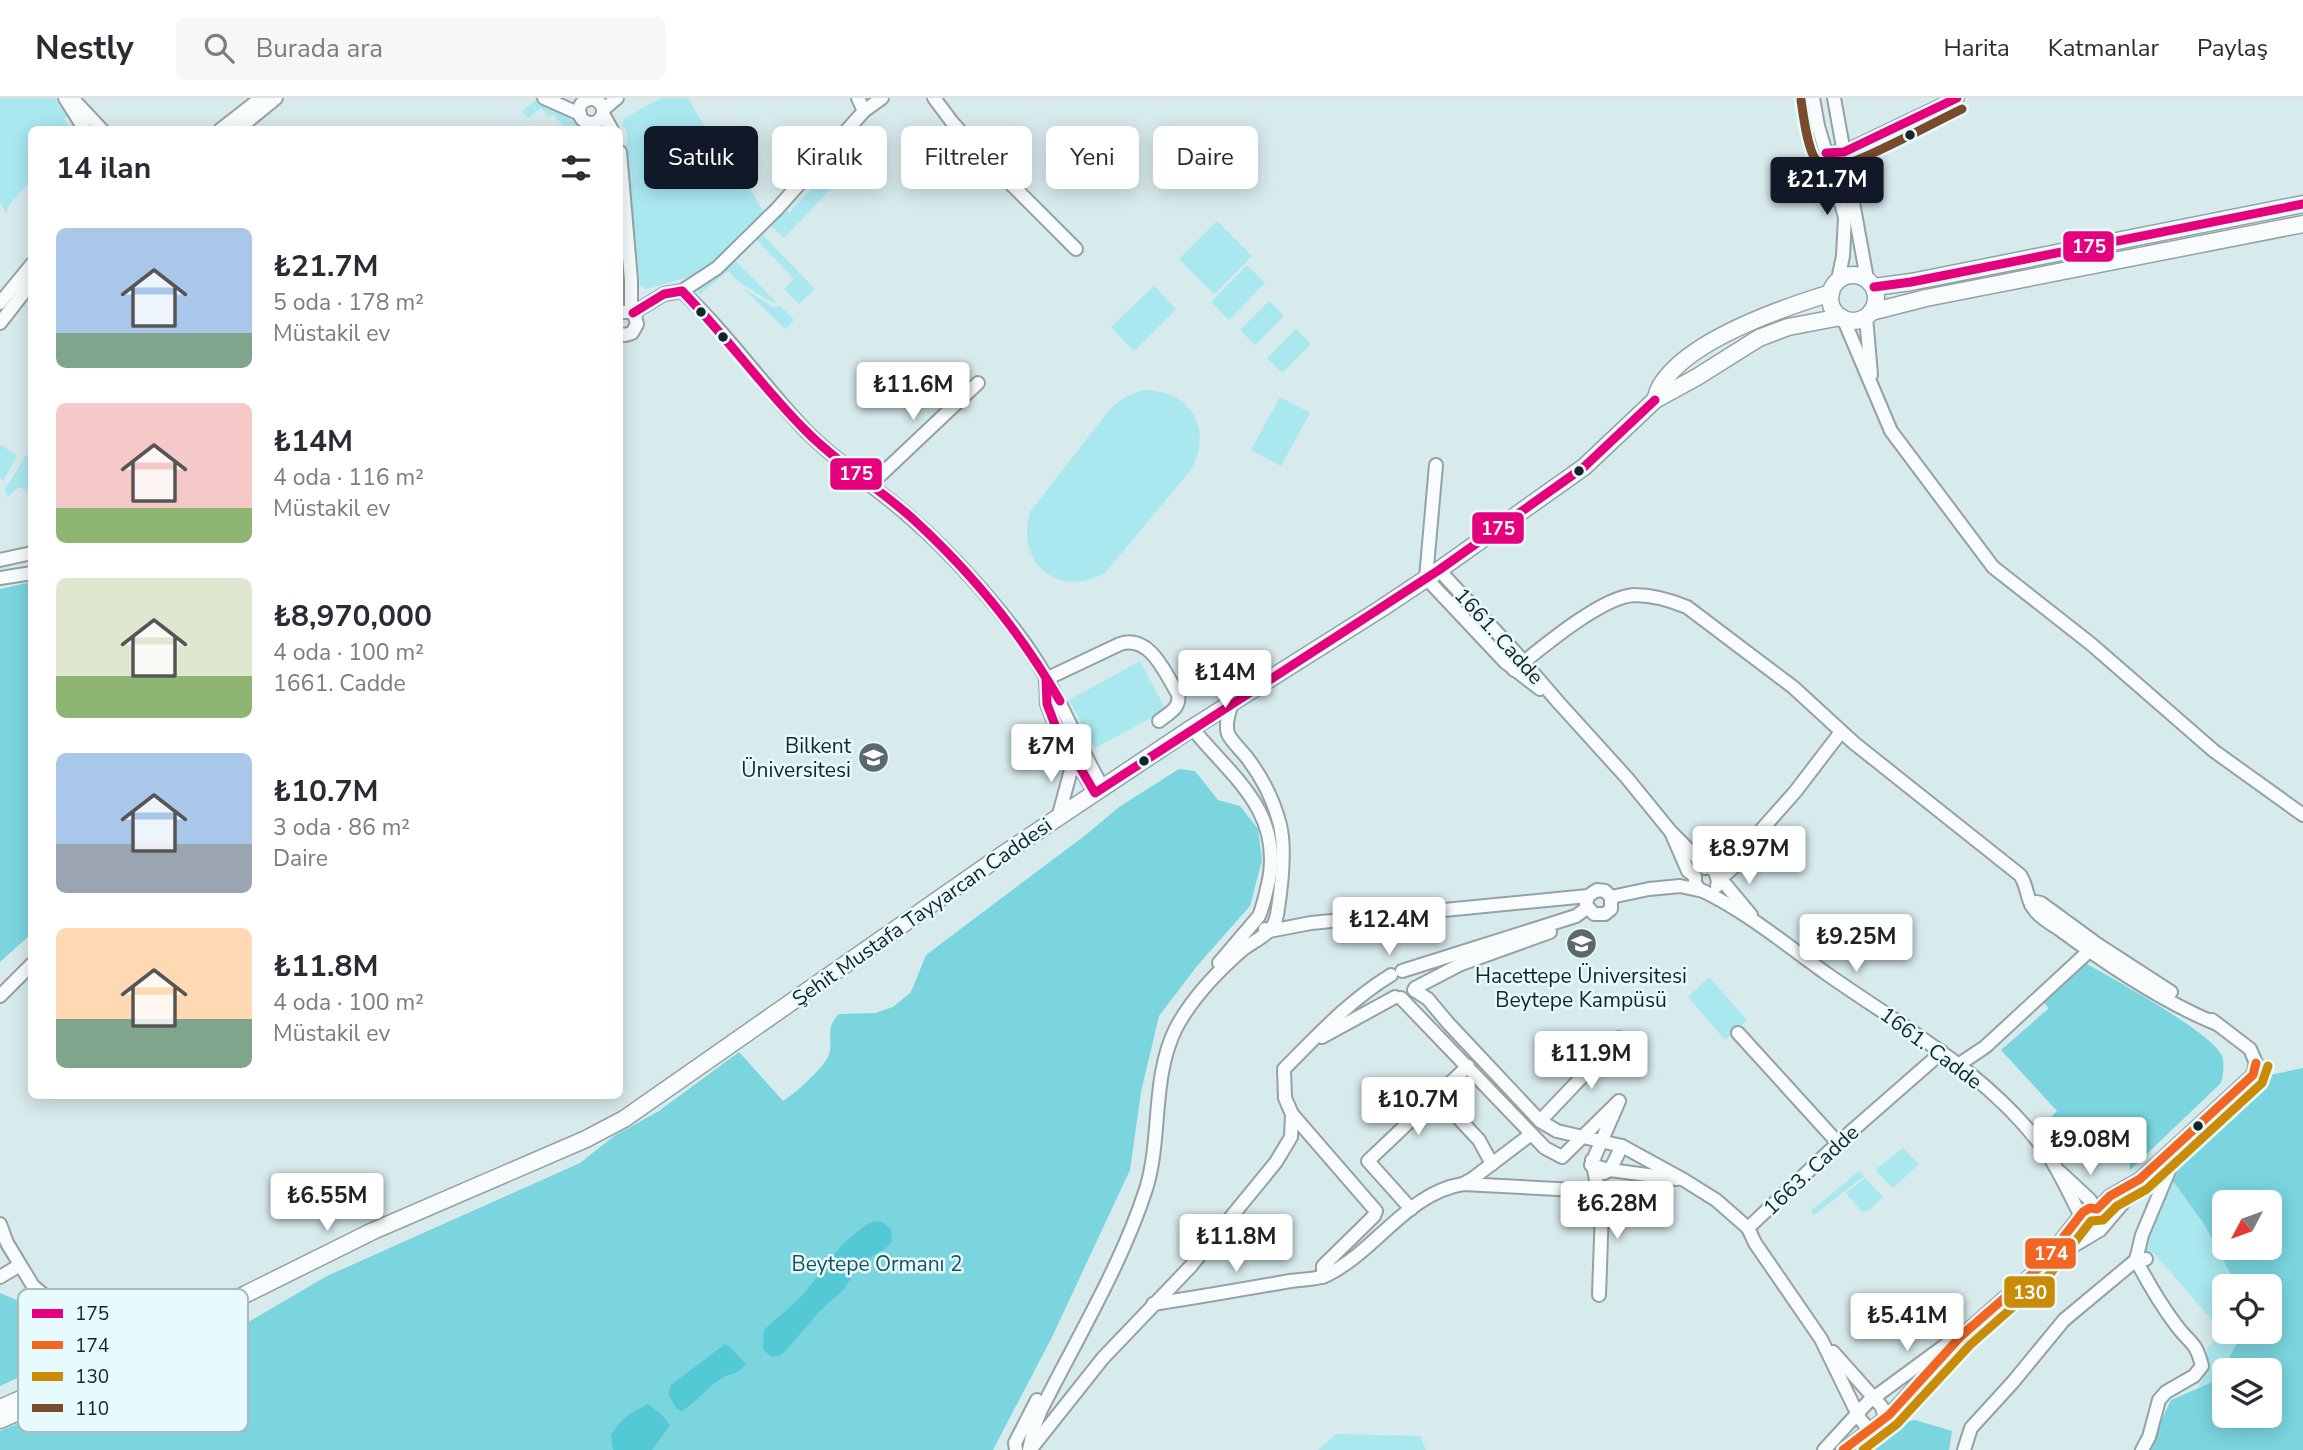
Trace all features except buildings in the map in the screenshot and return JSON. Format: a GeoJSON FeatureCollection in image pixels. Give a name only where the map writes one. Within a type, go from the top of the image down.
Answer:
{"type":"FeatureCollection","features":[{"type":"Feature","properties":{"kind":"main road"},"geometry":{"type":"LineString","coordinates":[[2303,204],[1911,282],[1870,283],[1853,274],[1834,286],[1833,308],[1842,318],[1858,320],[1926,298],[2303,224]]}},
{"type":"Feature","properties":{"kind":"main road"},"geometry":{"type":"LineString","coordinates":[[1869,315],[1877,298],[1870,283]]}},
{"type":"Feature","properties":{"kind":"main road","name":"Şehit Mustafa Tayyarcan Caddesi"},"geometry":{"type":"LineString","coordinates":[[1655,400],[1660,386],[1669,375],[1694,353],[1770,313],[1834,286]]}},
{"type":"Feature","properties":{"kind":"main road","name":"Şehit Mustafa Tayyarcan Caddesi"},"geometry":{"type":"LineString","coordinates":[[248,1293],[373,1231],[614,1125],[1099,790],[1432,574],[1584,467],[1655,400],[1759,338],[1788,327],[1842,318]]}},
{"type":"Feature","properties":{"kind":"main road","name":"Şehit Mustafa Tayyarcan Caddesi"},"geometry":{"type":"LineString","coordinates":[[0,1408],[18,1400]]}},
{"type":"Feature","properties":{"kind":"main road","name":"Şehit Mustafa Tayyarcan Caddesi"},"geometry":{"type":"LineString","coordinates":[[0,1420],[18,1411]]}},
{"type":"Feature","properties":{"kind":"street"},"geometry":{"type":"LineString","coordinates":[[65,98],[82,126]]}},
{"type":"Feature","properties":{"kind":"street"},"geometry":{"type":"LineString","coordinates":[[72,98],[98,126]]}},
{"type":"Feature","properties":{"kind":"street"},"geometry":{"type":"LineString","coordinates":[[225,126],[261,98]]}},
{"type":"Feature","properties":{"kind":"street"},"geometry":{"type":"LineString","coordinates":[[242,126],[276,98]]}},
{"type":"Feature","properties":{"kind":"street"},"geometry":{"type":"LineString","coordinates":[[544,98],[588,122],[596,121],[617,98]]}},
{"type":"Feature","properties":{"kind":"street"},"geometry":{"type":"LineString","coordinates":[[858,98],[864,111]]}},
{"type":"Feature","properties":{"kind":"street"},"geometry":{"type":"LineString","coordinates":[[628,322],[664,294],[682,291],[717,268],[778,209],[864,111],[882,98]]}},
{"type":"Feature","properties":{"kind":"street"},"geometry":{"type":"LineString","coordinates":[[934,98],[977,150],[1076,249]]}},
{"type":"Feature","properties":{"kind":"street"},"geometry":{"type":"LineString","coordinates":[[1813,98],[1818,126],[1845,217],[1843,256],[1834,286]]}},
{"type":"Feature","properties":{"kind":"street"},"geometry":{"type":"LineString","coordinates":[[1834,98],[1870,283]]}},
{"type":"Feature","properties":{"kind":"street"},"geometry":{"type":"LineString","coordinates":[[1826,153],[1844,152],[1957,98]]}},
{"type":"Feature","properties":{"kind":"street"},"geometry":{"type":"LineString","coordinates":[[588,122],[581,104],[588,99],[602,106],[610,126]]}},
{"type":"Feature","properties":{"kind":"street"},"geometry":{"type":"LineString","coordinates":[[623,187],[631,280],[628,322]]}},
{"type":"Feature","properties":{"kind":"street"},"geometry":{"type":"LineString","coordinates":[[0,303],[28,269]]}},
{"type":"Feature","properties":{"kind":"street"},"geometry":{"type":"LineString","coordinates":[[0,323],[28,287]]}},
{"type":"Feature","properties":{"kind":"street"},"geometry":{"type":"LineString","coordinates":[[682,291],[725,335],[806,431],[913,519],[973,581],[1020,636],[1058,697],[1099,790]]}},
{"type":"Feature","properties":{"kind":"street"},"geometry":{"type":"LineString","coordinates":[[1869,315],[1873,393]]}},
{"type":"Feature","properties":{"kind":"street"},"geometry":{"type":"LineString","coordinates":[[1842,318],[1891,431],[1993,567],[2091,644],[2214,751],[2303,816]]}},
{"type":"Feature","properties":{"kind":"street"},"geometry":{"type":"LineString","coordinates":[[870,485],[978,383]]}},
{"type":"Feature","properties":{"kind":"street"},"geometry":{"type":"LineString","coordinates":[[1432,574],[1436,466]]}},
{"type":"Feature","properties":{"kind":"street"},"geometry":{"type":"LineString","coordinates":[[28,553],[0,561],[0,577],[28,574]]}},
{"type":"Feature","properties":{"kind":"street","name":"1661. Cadde"},"geometry":{"type":"LineString","coordinates":[[1432,574],[1518,666],[1559,704],[1627,778],[1671,832],[1717,874],[1718,881],[1741,900],[1754,919]]}},
{"type":"Feature","properties":{"kind":"street"},"geometry":{"type":"LineString","coordinates":[[1518,666],[1594,611],[1614,600],[1632,595],[1670,600],[1687,607],[1793,687],[1841,732],[2020,875],[2025,882],[2028,901],[2036,912],[2089,951],[2184,1009],[2217,1024]]}},
{"type":"Feature","properties":{"kind":"street"},"geometry":{"type":"LineString","coordinates":[[1045,679],[1120,644],[1137,643],[1154,655],[1179,697],[1175,708],[1159,721]]}},
{"type":"Feature","properties":{"kind":"street"},"geometry":{"type":"LineString","coordinates":[[1045,679],[1047,704],[1051,714],[1074,759],[1099,790]]}},
{"type":"Feature","properties":{"kind":"street"},"geometry":{"type":"LineString","coordinates":[[1228,734],[1227,716],[1232,703]]}},
{"type":"Feature","properties":{"kind":"street"},"geometry":{"type":"LineString","coordinates":[[1198,725],[1216,724],[1228,734],[1262,781],[1272,800],[1280,827],[1283,862],[1277,917],[1269,931]]}},
{"type":"Feature","properties":{"kind":"street"},"geometry":{"type":"LineString","coordinates":[[1016,1450],[1015,1443],[1106,1264],[1136,1193],[1141,1177],[1154,1085],[1166,1035],[1188,1000],[1257,916],[1271,867],[1267,827],[1250,793],[1198,725]]}},
{"type":"Feature","properties":{"kind":"street"},"geometry":{"type":"LineString","coordinates":[[1315,1040],[1398,998],[1407,997],[1415,989],[1461,964],[1580,921],[1594,891],[1601,890],[1611,897],[1680,886],[1705,892],[1715,888],[1841,732]]}},
{"type":"Feature","properties":{"kind":"street"},"geometry":{"type":"LineString","coordinates":[[1058,818],[1074,759]]}},
{"type":"Feature","properties":{"kind":"street","name":"1661. Cadde"},"geometry":{"type":"LineString","coordinates":[[1671,832],[1688,871],[1695,876],[1696,886],[1754,919],[1825,972],[1942,1052],[2012,1112],[2047,1153],[2081,1216]]}},
{"type":"Feature","properties":{"kind":"street"},"geometry":{"type":"LineString","coordinates":[[1649,889],[1687,876],[1695,876],[1699,870],[1725,860],[1748,845]]}},
{"type":"Feature","properties":{"kind":"street"},"geometry":{"type":"LineString","coordinates":[[1029,1450],[1041,1410],[1124,1244],[1146,1189],[1171,1040],[1198,997],[1248,945],[1269,931],[1311,923],[1589,906],[1601,915],[1608,912],[1612,905],[1611,897]]}},
{"type":"Feature","properties":{"kind":"street"},"geometry":{"type":"LineString","coordinates":[[2031,905],[2036,902],[2045,906],[2217,1024],[2250,1049],[2256,1063],[2253,1075],[2180,1144],[2140,1179],[2110,1196],[2096,1209]]}},
{"type":"Feature","properties":{"kind":"street"},"geometry":{"type":"LineString","coordinates":[[1323,1277],[1323,1266],[1374,1216],[1376,1210],[1292,1114],[1285,1098],[1284,1069],[1338,1014],[1370,988],[1397,973],[1576,916],[1589,906]]}},
{"type":"Feature","properties":{"kind":"street"},"geometry":{"type":"LineString","coordinates":[[1257,916],[1311,923]]}},
{"type":"Feature","properties":{"kind":"street"},"geometry":{"type":"LineString","coordinates":[[1257,916],[1269,931]]}},
{"type":"Feature","properties":{"kind":"street"},"geometry":{"type":"LineString","coordinates":[[1958,1065],[1985,1047],[2089,951]]}},
{"type":"Feature","properties":{"kind":"street"},"geometry":{"type":"LineString","coordinates":[[0,996],[28,968]]}},
{"type":"Feature","properties":{"kind":"street"},"geometry":{"type":"LineString","coordinates":[[1397,973],[1413,976],[1415,989],[1428,999],[1540,1121],[1557,1131],[1622,1146],[1716,1199],[1748,1228]]}},
{"type":"Feature","properties":{"kind":"street"},"geometry":{"type":"LineString","coordinates":[[1397,973],[1388,987],[1468,1066],[1545,1148],[1562,1157],[1619,1101],[1592,1171]]}},
{"type":"Feature","properties":{"kind":"street"},"geometry":{"type":"LineString","coordinates":[[1738,1033],[1839,1143]]}},
{"type":"Feature","properties":{"kind":"street"},"geometry":{"type":"LineString","coordinates":[[1540,1121],[1619,1038]]}},
{"type":"Feature","properties":{"kind":"street","name":"1663. Cadde"},"geometry":{"type":"LineString","coordinates":[[1885,1419],[1882,1408],[1821,1339],[1755,1243],[1748,1228],[1942,1052]]}},
{"type":"Feature","properties":{"kind":"street"},"geometry":{"type":"LineString","coordinates":[[1411,1209],[1368,1161],[1468,1066]]}},
{"type":"Feature","properties":{"kind":"street"},"geometry":{"type":"LineString","coordinates":[[1447,1106],[1479,1140],[1492,1164]]}},
{"type":"Feature","properties":{"kind":"street"},"geometry":{"type":"LineString","coordinates":[[1029,1450],[1103,1358],[1205,1250],[1276,1162],[1291,1137],[1292,1114]]}},
{"type":"Feature","properties":{"kind":"street"},"geometry":{"type":"LineString","coordinates":[[1153,1304],[1297,1279],[1323,1277],[1342,1267],[1411,1209],[1438,1191],[1462,1184],[1531,1135]]}},
{"type":"Feature","properties":{"kind":"street"},"geometry":{"type":"LineString","coordinates":[[1594,1141],[1592,1171],[1602,1210],[1599,1295]]}},
{"type":"Feature","properties":{"kind":"street"},"geometry":{"type":"LineString","coordinates":[[2142,1450],[2149,1437],[2159,1400],[2166,1392],[2194,1376],[2202,1366],[2198,1348],[2177,1327],[2151,1288],[2141,1259],[2142,1235],[2180,1144]]}},
{"type":"Feature","properties":{"kind":"street"},"geometry":{"type":"LineString","coordinates":[[1611,1170],[1622,1146]]}},
{"type":"Feature","properties":{"kind":"street"},"geometry":{"type":"LineString","coordinates":[[1592,1171],[1611,1170],[1684,1180]]}},
{"type":"Feature","properties":{"kind":"street","name":"1661. Cadde"},"geometry":{"type":"LineString","coordinates":[[2057,1170],[2090,1200],[2096,1209]]}},
{"type":"Feature","properties":{"kind":"street"},"geometry":{"type":"LineString","coordinates":[[2041,1266],[2100,1230],[2140,1179]]}},
{"type":"Feature","properties":{"kind":"street"},"geometry":{"type":"LineString","coordinates":[[1462,1184],[1596,1191]]}},
{"type":"Feature","properties":{"kind":"street"},"geometry":{"type":"LineString","coordinates":[[1843,1450],[1885,1419],[1961,1336],[2041,1266],[2086,1209],[2096,1209],[2103,1214],[2104,1222]]}},
{"type":"Feature","properties":{"kind":"street"},"geometry":{"type":"LineString","coordinates":[[2081,1216],[2082,1227],[2092,1233]]}},
{"type":"Feature","properties":{"kind":"street"},"geometry":{"type":"LineString","coordinates":[[0,1224],[7,1243],[7,1271],[37,1289]]}},
{"type":"Feature","properties":{"kind":"street"},"geometry":{"type":"LineString","coordinates":[[1964,1450],[1971,1428],[2064,1320],[2141,1259]]}},
{"type":"Feature","properties":{"kind":"street"},"geometry":{"type":"LineString","coordinates":[[1824,1450],[1873,1399],[1943,1345],[1961,1336]]}},
{"type":"Feature","properties":{"kind":"street","name":"1663. Cadde"},"geometry":{"type":"LineString","coordinates":[[1821,1339],[1857,1413],[1870,1431]]}},
{"type":"Feature","properties":{"kind":"shaded area"},"geometry":{"type":"Polygon","coordinates":[[[0,98],[55,98],[67,116],[64,119],[69,126],[28,126],[28,183],[10,204],[6,213],[0,201],[0,98]]]}},
{"type":"Feature","properties":{"kind":"shaded area"},"geometry":{"type":"Polygon","coordinates":[[[661,98],[688,98],[704,126],[644,126],[644,189],[750,189],[763,211],[719,259],[696,275],[646,289],[640,285],[626,147],[628,139],[626,129],[622,126],[623,119],[661,98]]]}},
{"type":"Feature","properties":{"kind":"shaded area"},"geometry":{"type":"Polygon","coordinates":[[[536,100],[580,126],[563,126],[553,114],[549,117],[541,108],[528,118],[522,111],[536,100]]]}},
{"type":"Feature","properties":{"kind":"shaded area"},"geometry":{"type":"Polygon","coordinates":[[[812,189],[830,189],[784,238],[769,224],[784,208],[789,213],[812,189]]]}},
{"type":"Feature","properties":{"kind":"shaded area"},"geometry":{"type":"Polygon","coordinates":[[[1217,221],[1252,256],[1214,294],[1179,259],[1217,221]]]}},
{"type":"Feature","properties":{"kind":"shaded area"},"geometry":{"type":"Polygon","coordinates":[[[761,233],[815,289],[799,304],[784,289],[794,279],[755,238],[761,233]]]}},
{"type":"Feature","properties":{"kind":"shaded area"},"geometry":{"type":"Polygon","coordinates":[[[735,260],[776,302],[773,303],[739,282],[728,271],[700,295],[698,290],[735,260]]]}},
{"type":"Feature","properties":{"kind":"shaded area"},"geometry":{"type":"Polygon","coordinates":[[[1247,265],[1265,283],[1229,320],[1211,302],[1247,265]]]}},
{"type":"Feature","properties":{"kind":"shaded area"},"geometry":{"type":"Polygon","coordinates":[[[1154,286],[1176,309],[1134,351],[1111,327],[1154,286]]]}},
{"type":"Feature","properties":{"kind":"shaded area"},"geometry":{"type":"Polygon","coordinates":[[[742,287],[773,307],[781,306],[794,320],[785,329],[742,287]]]}},
{"type":"Feature","properties":{"kind":"shaded area"},"geometry":{"type":"Polygon","coordinates":[[[1269,301],[1284,316],[1255,345],[1240,330],[1269,301]]]}},
{"type":"Feature","properties":{"kind":"shaded area"},"geometry":{"type":"Polygon","coordinates":[[[1296,329],[1311,344],[1282,373],[1267,358],[1296,329]]]}},
{"type":"Feature","properties":{"kind":"shaded area"},"geometry":{"type":"Polygon","coordinates":[[[1145,390],[1175,397],[1194,416],[1199,428],[1197,456],[1190,471],[1105,573],[1088,580],[1071,582],[1057,579],[1035,561],[1029,547],[1027,530],[1030,512],[1111,408],[1127,396],[1145,390]]]}},
{"type":"Feature","properties":{"kind":"shaded area"},"geometry":{"type":"Polygon","coordinates":[[[1280,397],[1310,413],[1281,466],[1251,450],[1280,397]]]}},
{"type":"Feature","properties":{"kind":"shaded area"},"geometry":{"type":"Polygon","coordinates":[[[0,444],[17,456],[3,481],[0,477],[0,444]]]}},
{"type":"Feature","properties":{"kind":"shaded area"},"geometry":{"type":"Polygon","coordinates":[[[28,454],[28,492],[19,487],[7,497],[5,489],[28,454]]]}},
{"type":"Feature","properties":{"kind":"shaded area"},"geometry":{"type":"Polygon","coordinates":[[[1140,661],[1166,710],[1095,748],[1069,700],[1140,661]]]}},
{"type":"Feature","properties":{"kind":"shaded area"},"geometry":{"type":"Polygon","coordinates":[[[1709,977],[1747,1020],[1725,1040],[1688,997],[1709,977]]]}},
{"type":"Feature","properties":{"kind":"shaded area"},"geometry":{"type":"Polygon","coordinates":[[[1903,1148],[1919,1164],[1893,1188],[1875,1170],[1903,1148]]]}},
{"type":"Feature","properties":{"kind":"shaded area"},"geometry":{"type":"Polygon","coordinates":[[[1859,1171],[1864,1176],[1813,1216],[1812,1210],[1859,1171]]]}},
{"type":"Feature","properties":{"kind":"shaded area"},"geometry":{"type":"Polygon","coordinates":[[[1865,1178],[1883,1197],[1867,1212],[1861,1211],[1846,1193],[1865,1178]]]}},
{"type":"Feature","properties":{"kind":"shaded area"},"geometry":{"type":"Polygon","coordinates":[[[2173,1181],[2204,1224],[2212,1239],[2212,1260],[2223,1260],[2231,1274],[2212,1274],[2212,1320],[2154,1253],[2145,1256],[2142,1247],[2155,1214],[2173,1181]]]}},
{"type":"Feature","properties":{"kind":"shaded area"},"geometry":{"type":"Polygon","coordinates":[[[874,1221],[882,1222],[891,1229],[892,1241],[886,1248],[860,1264],[844,1289],[820,1311],[788,1348],[781,1355],[771,1357],[763,1349],[764,1330],[800,1297],[853,1235],[874,1221]]]}},
{"type":"Feature","properties":{"kind":"shaded area"},"geometry":{"type":"Polygon","coordinates":[[[2212,1343],[2236,1344],[2229,1358],[2212,1358],[2212,1382],[2198,1388],[2208,1369],[2207,1348],[2212,1343]]]}},
{"type":"Feature","properties":{"kind":"shaded area"},"geometry":{"type":"Polygon","coordinates":[[[725,1344],[746,1364],[738,1372],[722,1378],[682,1411],[677,1409],[668,1394],[671,1385],[725,1344]]]}},
{"type":"Feature","properties":{"kind":"shaded area"},"geometry":{"type":"Polygon","coordinates":[[[648,1404],[670,1425],[652,1450],[613,1450],[611,1435],[615,1429],[627,1416],[648,1404]]]}},
{"type":"Feature","properties":{"kind":"shaded area"},"geometry":{"type":"Polygon","coordinates":[[[1336,1434],[1420,1436],[1426,1450],[1318,1450],[1336,1434]]]}},
{"type":"Feature","properties":{"kind":"green space"},"geometry":{"type":"Polygon","coordinates":[[[28,583],[28,937],[0,962],[0,589],[28,583]]]}},
{"type":"Feature","properties":{"kind":"green space","name":"Beytepe Ormanı 2"},"geometry":{"type":"Polygon","coordinates":[[[1179,769],[1195,771],[1218,800],[1240,806],[1258,829],[1262,860],[1250,906],[1197,966],[1159,1016],[1141,1092],[1130,1170],[1052,1337],[993,1450],[0,1450],[0,1431],[18,1423],[18,1432],[248,1432],[248,1322],[327,1276],[580,1163],[614,1136],[659,1111],[739,1052],[783,1101],[808,1081],[825,1062],[830,1051],[830,1030],[839,1014],[875,1013],[893,1007],[911,992],[926,955],[1119,807],[1179,769]]]}},
{"type":"Feature","properties":{"kind":"green space"},"geometry":{"type":"Polygon","coordinates":[[[2082,961],[2200,1033],[2223,1059],[2221,1083],[2130,1170],[2130,1156],[2091,1156],[2077,1153],[2051,1117],[2057,1111],[2001,1050],[2049,1008],[2040,999],[2082,961]]]}},
{"type":"Feature","properties":{"kind":"green space"},"geometry":{"type":"Polygon","coordinates":[[[2303,1068],[2303,1450],[2147,1450],[2171,1400],[2212,1382],[2212,1428],[2282,1428],[2282,1358],[2229,1358],[2236,1344],[2282,1344],[2282,1274],[2231,1274],[2223,1260],[2282,1260],[2282,1190],[2212,1190],[2212,1239],[2173,1181],[2185,1156],[2270,1075],[2303,1068]]]}},
{"type":"Feature","properties":{"kind":"green space"},"geometry":{"type":"Polygon","coordinates":[[[0,1293],[18,1301],[18,1378],[0,1386],[0,1293]]]}},
{"type":"Feature","properties":{"kind":"green space"},"geometry":{"type":"Polygon","coordinates":[[[1915,1420],[1952,1431],[1949,1450],[1858,1450],[1895,1424],[1915,1420]]]}},
{"type":"Feature","properties":{"kind":"transit line","name":"175"},"geometry":{"type":"LineString","coordinates":[[1826,153],[1844,152],[1957,98]]}},
{"type":"Feature","properties":{"kind":"transit line","name":"110"},"geometry":{"type":"LineString","coordinates":[[1801,100],[1811,151],[1818,162],[1829,166],[1847,164],[1864,157],[1962,109]]}},
{"type":"Feature","properties":{"kind":"transit line","name":"175"},"geometry":{"type":"LineString","coordinates":[[1874,287],[1911,282],[2303,204]]}},
{"type":"Feature","properties":{"kind":"transit line","name":"175"},"geometry":{"type":"LineString","coordinates":[[633,313],[664,294],[682,291],[806,431],[900,508],[955,560],[1012,628],[1060,701]]}},
{"type":"Feature","properties":{"kind":"transit line","name":"175"},"geometry":{"type":"LineString","coordinates":[[1046,679],[1047,704],[1055,725],[1095,793],[1439,570],[1584,467],[1655,400]]}},
{"type":"Feature","properties":{"kind":"transit line","name":"174"},"geometry":{"type":"LineString","coordinates":[[1843,1450],[1889,1415],[1961,1336],[2041,1266],[2083,1212],[2090,1208],[2097,1209],[2110,1196],[2140,1179],[2253,1075],[2256,1063]]}},
{"type":"Feature","properties":{"kind":"transit line","name":"130"},"geometry":{"type":"LineString","coordinates":[[1863,1450],[1897,1424],[1970,1345],[2050,1274],[2091,1221],[2103,1220],[2117,1206],[2147,1189],[2262,1083],[2268,1066]]}},
{"type":"Feature","properties":{"kind":"place","name":"Bilkent Üniversitesi"},"geometry":{"type":"Point","coordinates":[874,758]}},
{"type":"Feature","properties":{"kind":"place","name":"Hacettepe Üniversitesi Beytepe Kampüsü"},"geometry":{"type":"Point","coordinates":[1581,944]}}]}
